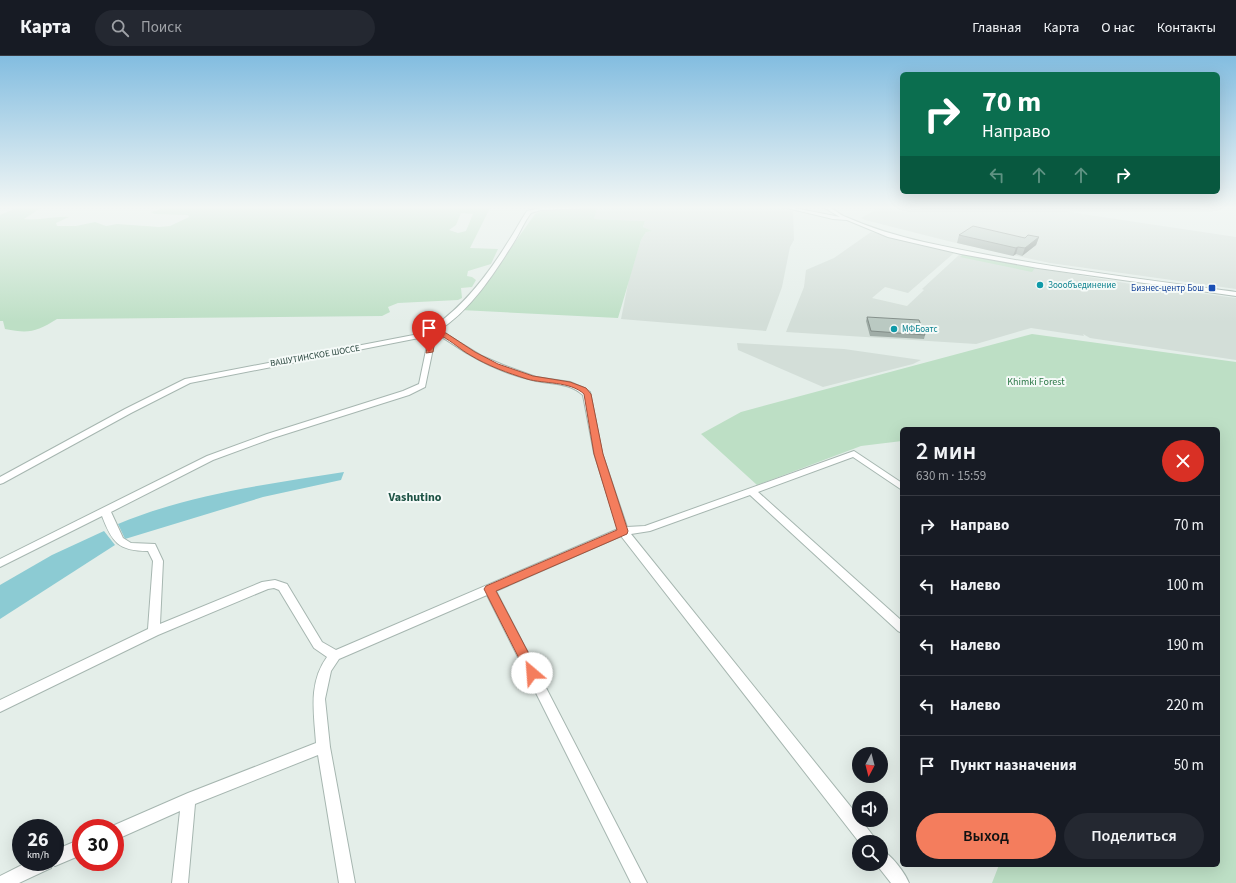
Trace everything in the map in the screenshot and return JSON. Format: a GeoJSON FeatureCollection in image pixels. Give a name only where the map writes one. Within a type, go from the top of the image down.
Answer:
{"type":"FeatureCollection","features":[{"type":"Feature","properties":{"kind":"street","name":"ВАШУТИНСКОЕ ШОССЕ"},"geometry":{"type":"LineString","coordinates":[[0,481],[128,411],[188,381],[418,337],[433,331],[468,301],[508,246]]}},
{"type":"Feature","properties":{"kind":"street"},"geometry":{"type":"LineString","coordinates":[[933,246],[1038,266],[1236,294]]}},
{"type":"Feature","properties":{"kind":"street"},"geometry":{"type":"LineString","coordinates":[[0,563],[210,458],[270,436],[406,393],[422,385],[433,331],[444,334],[473,354],[496,365],[531,378],[567,384],[583,389],[587,394],[598,454],[623,531],[863,835]]}},
{"type":"Feature","properties":{"kind":"street"},"geometry":{"type":"LineString","coordinates":[[347,883],[323,747],[319,699],[325,670],[335,656],[623,531],[646,529],[854,454],[900,486]]}},
{"type":"Feature","properties":{"kind":"street"},"geometry":{"type":"LineString","coordinates":[[752,491],[900,626]]}},
{"type":"Feature","properties":{"kind":"street"},"geometry":{"type":"LineString","coordinates":[[105,510],[115,535],[122,545],[133,548],[151,547],[158,561],[154,632]]}},
{"type":"Feature","properties":{"kind":"street"},"geometry":{"type":"LineString","coordinates":[[0,706],[154,632],[266,585],[275,584],[282,586],[318,645],[335,656]]}},
{"type":"Feature","properties":{"kind":"street"},"geometry":{"type":"LineString","coordinates":[[490,589],[639,883]]}},
{"type":"Feature","properties":{"kind":"street"},"geometry":{"type":"LineString","coordinates":[[124,828],[188,800],[323,747]]}},
{"type":"Feature","properties":{"kind":"street"},"geometry":{"type":"LineString","coordinates":[[180,883],[188,800]]}},
{"type":"Feature","properties":{"kind":"street"},"geometry":{"type":"LineString","coordinates":[[888,867],[901,883]]}},
{"type":"Feature","properties":{"kind":"street"},"geometry":{"type":"LineString","coordinates":[[2,883],[27,871]]}},
{"type":"Feature","properties":{"kind":"shaded area"},"geometry":{"type":"Polygon","coordinates":[[[639,246],[791,246],[782,287],[766,331],[621,319],[629,279],[639,246]]]}},
{"type":"Feature","properties":{"kind":"shaded area"},"geometry":{"type":"Polygon","coordinates":[[[852,246],[925,246],[954,253],[908,293],[885,287],[872,298],[907,306],[924,290],[922,289],[959,255],[1131,284],[1236,298],[1236,360],[1090,338],[1083,334],[1084,336],[1031,328],[976,344],[786,332],[804,287],[806,270],[834,258],[852,246]]]}},
{"type":"Feature","properties":{"kind":"shaded area"},"geometry":{"type":"Polygon","coordinates":[[[969,246],[1236,246],[1236,289],[1050,263],[969,246]]]}},
{"type":"Feature","properties":{"kind":"shaded area"},"geometry":{"type":"Polygon","coordinates":[[[737,343],[844,349],[921,360],[913,364],[823,387],[738,350],[737,343]]]}},
{"type":"Feature","properties":{"kind":"green space"},"geometry":{"type":"Polygon","coordinates":[[[0,246],[471,246],[470,248],[498,249],[491,264],[468,271],[467,276],[476,280],[472,287],[461,288],[462,298],[458,300],[398,303],[388,307],[390,312],[382,316],[57,319],[32,331],[5,329],[3,321],[0,321],[0,246]]]}},
{"type":"Feature","properties":{"kind":"green space"},"geometry":{"type":"Polygon","coordinates":[[[513,246],[639,246],[618,318],[461,310],[513,246]]]}},
{"type":"Feature","properties":{"kind":"green space"},"geometry":{"type":"Polygon","coordinates":[[[963,254],[1035,268],[1032,272],[960,257],[963,254]]]}},
{"type":"Feature","properties":{"kind":"green space","name":"Khimki Forest"},"geometry":{"type":"Polygon","coordinates":[[[1032,334],[1236,362],[1236,883],[992,883],[998,867],[1220,867],[1220,427],[900,427],[900,441],[861,446],[757,485],[701,434],[741,412],[1032,334]]]}},
{"type":"Feature","properties":{"kind":"water"},"geometry":{"type":"Polygon","coordinates":[[[344,472],[341,480],[263,497],[125,539],[118,524],[173,505],[230,491],[344,472]]]}},
{"type":"Feature","properties":{"kind":"water"},"geometry":{"type":"Polygon","coordinates":[[[104,531],[115,545],[0,619],[0,585],[52,555],[104,531]]]}},
{"type":"Feature","properties":{"kind":"building"},"geometry":{"type":"Polygon","coordinates":[[[1005,246],[1028,246],[1025,248],[1005,246]]]}},
{"type":"Feature","properties":{"kind":"building","name":"МФБоатс"},"geometry":{"type":"Polygon","coordinates":[[[867,317],[919,320],[925,335],[871,331],[867,317]]]}},
{"type":"Feature","properties":{"kind":"place","name":"Зоообъединение"},"geometry":{"type":"Point","coordinates":[1040,285]}},
{"type":"Feature","properties":{"kind":"place","name":"Бизнес-центр Бош"},"geometry":{"type":"Point","coordinates":[1212,288]}},
{"type":"Feature","properties":{"kind":"place","name":"МФБоатс"},"geometry":{"type":"Point","coordinates":[894,329]}},
{"type":"Feature","properties":{"kind":"district","name":"Vashutino"},"geometry":{"type":"Point","coordinates":[415,497]}},
{"type":"Feature","properties":{"kind":"route"},"geometry":{"type":"LineString","coordinates":[[429,352],[433,331],[444,334],[473,354],[496,365],[531,378],[567,384],[583,389],[587,394],[598,454],[623,531],[490,589],[532,673]]}}]}
